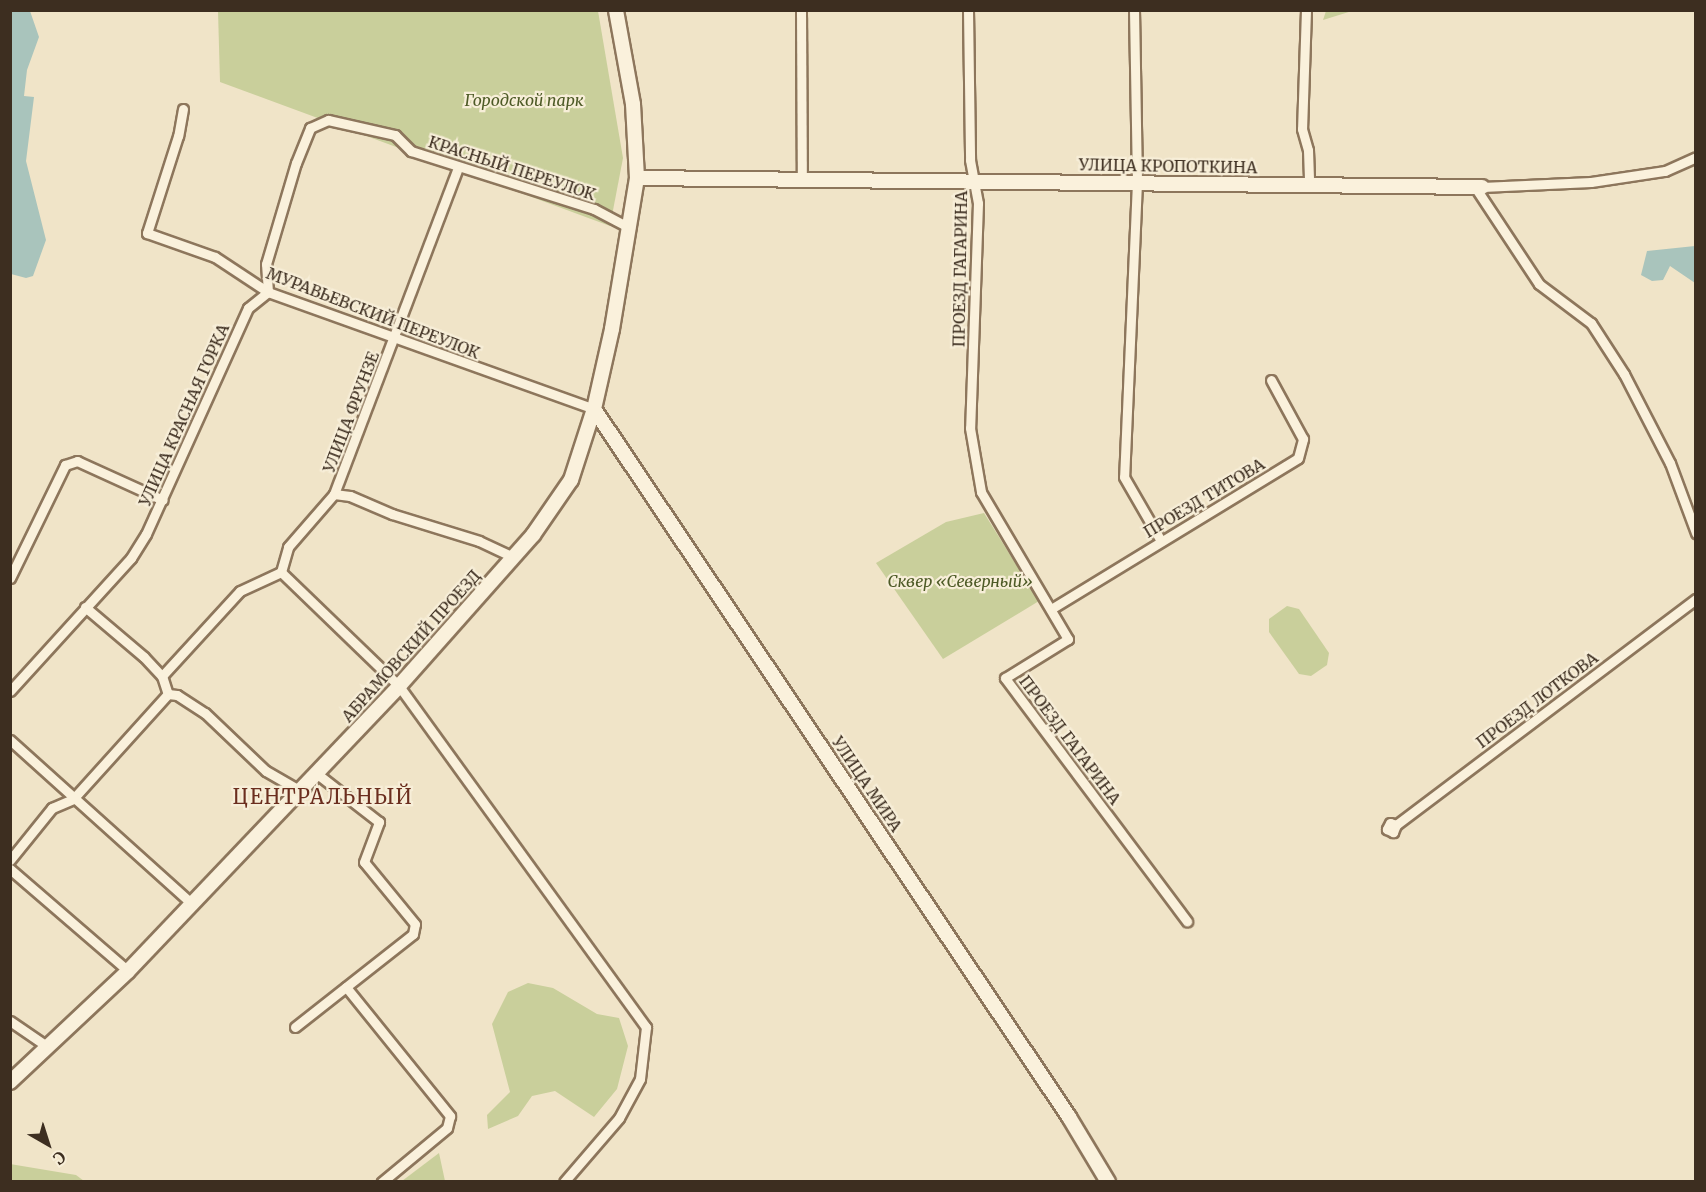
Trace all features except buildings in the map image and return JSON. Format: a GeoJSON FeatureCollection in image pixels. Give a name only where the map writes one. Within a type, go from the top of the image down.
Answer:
{"type":"FeatureCollection","features":[{"type":"Feature","properties":{"kind":"street","name":"АБРАМОВСКИЙ ПРОЕЗД"},"geometry":{"type":"LineString","coordinates":[[10,1082],[128,971],[399,686],[514,557],[571,480],[594,409],[630,228],[637,178],[633,104],[616,10]]}},
{"type":"Feature","properties":{"kind":"street"},"geometry":{"type":"LineString","coordinates":[[801,10],[802,181]]}},
{"type":"Feature","properties":{"kind":"street","name":"ПРОЕЗД ГАГАРИНА"},"geometry":{"type":"LineString","coordinates":[[968,10],[970,160],[976,180],[977,304],[970,428],[981,492],[1068,639],[1005,678],[1186,921]]}},
{"type":"Feature","properties":{"kind":"street"},"geometry":{"type":"LineString","coordinates":[[1134,10],[1137,182],[1124,477],[1161,540]]}},
{"type":"Feature","properties":{"kind":"street"},"geometry":{"type":"LineString","coordinates":[[1306,10],[1302,129],[1308,150],[1309,186]]}},
{"type":"Feature","properties":{"kind":"street","name":"МУРАВЬЕВСКИЙ ПЕРЕУЛОК"},"geometry":{"type":"LineString","coordinates":[[183,109],[178,136],[147,233],[215,257],[268,292],[594,409]]}},
{"type":"Feature","properties":{"kind":"street","name":"КРАСНЫЙ ПЕРЕУЛОК"},"geometry":{"type":"LineString","coordinates":[[268,292],[266,264],[305,135],[318,122],[328,120],[395,135],[411,151],[594,209],[630,228]]}},
{"type":"Feature","properties":{"kind":"street","name":"УЛИЦА КРОПОТКИНА"},"geometry":{"type":"LineString","coordinates":[[637,178],[1478,187],[1591,182],[1665,171],[1695,157]]}},
{"type":"Feature","properties":{"kind":"street","name":"УЛИЦА ФРУНЗЕ"},"geometry":{"type":"LineString","coordinates":[[281,572],[288,547],[334,494],[396,339],[458,167]]}},
{"type":"Feature","properties":{"kind":"street"},"geometry":{"type":"LineString","coordinates":[[1478,187],[1539,284],[1591,323],[1624,374],[1670,463],[1695,533]]}},
{"type":"Feature","properties":{"kind":"street","name":"УЛИЦА КРАСНАЯ ГОРКА"},"geometry":{"type":"LineString","coordinates":[[10,691],[131,558],[163,500],[248,308],[268,292]]}},
{"type":"Feature","properties":{"kind":"street","name":"ПРОЕЗД ТИТОВА"},"geometry":{"type":"LineString","coordinates":[[1051,609],[1161,540],[1209,516],[1298,458],[1303,439],[1271,380]]}},
{"type":"Feature","properties":{"kind":"street","name":"УЛИЦА МИРА"},"geometry":{"type":"LineString","coordinates":[[594,409],[1069,1117],[1107,1182]]}},
{"type":"Feature","properties":{"kind":"street"},"geometry":{"type":"LineString","coordinates":[[10,578],[65,465],[77,461],[163,500]]}},
{"type":"Feature","properties":{"kind":"street"},"geometry":{"type":"LineString","coordinates":[[334,494],[350,496],[392,514],[479,541],[514,557]]}},
{"type":"Feature","properties":{"kind":"street"},"geometry":{"type":"LineString","coordinates":[[162,676],[240,591],[281,572],[399,686],[646,1027],[640,1079],[619,1118],[564,1182]]}},
{"type":"Feature","properties":{"kind":"street","name":"ПРОЕЗД ЛОТКОВА"},"geometry":{"type":"LineString","coordinates":[[1396,825],[1695,599]]}},
{"type":"Feature","properties":{"kind":"street"},"geometry":{"type":"LineString","coordinates":[[86,607],[131,644],[162,676],[168,694]]}},
{"type":"Feature","properties":{"kind":"street"},"geometry":{"type":"LineString","coordinates":[[168,694],[177,695],[205,713],[266,771],[300,791]]}},
{"type":"Feature","properties":{"kind":"street"},"geometry":{"type":"LineString","coordinates":[[10,860],[51,808],[73,799],[168,694]]}},
{"type":"Feature","properties":{"kind":"street"},"geometry":{"type":"LineString","coordinates":[[10,740],[192,904]]}},
{"type":"Feature","properties":{"kind":"street"},"geometry":{"type":"LineString","coordinates":[[295,1027],[413,933],[415,924],[364,862],[379,822],[316,773]]}},
{"type":"Feature","properties":{"kind":"street"},"geometry":{"type":"LineString","coordinates":[[10,869],[128,971]]}},
{"type":"Feature","properties":{"kind":"street"},"geometry":{"type":"LineString","coordinates":[[346,987],[450,1116],[447,1128],[382,1182]]}},
{"type":"Feature","properties":{"kind":"street"},"geometry":{"type":"LineString","coordinates":[[10,1021],[48,1047]]}},
{"type":"Feature","properties":{"kind":"green space"},"geometry":{"type":"Polygon","coordinates":[[[1326,10],[1403,11],[1352,11],[1323,20],[1326,10]]]}},
{"type":"Feature","properties":{"kind":"green space","name":"Городской парк"},"geometry":{"type":"Polygon","coordinates":[[[218,11],[598,11],[623,158],[610,226],[220,82],[218,11]]]}},
{"type":"Feature","properties":{"kind":"green space","name":"Сквер «Северный»"},"geometry":{"type":"Polygon","coordinates":[[[984,513],[1039,601],[943,659],[876,563],[946,522],[984,513]]]}},
{"type":"Feature","properties":{"kind":"green space"},"geometry":{"type":"Polygon","coordinates":[[[1287,606],[1299,609],[1329,653],[1327,665],[1311,676],[1299,674],[1269,632],[1269,619],[1287,606]]]}},
{"type":"Feature","properties":{"kind":"green space"},"geometry":{"type":"Polygon","coordinates":[[[528,983],[553,988],[597,1014],[619,1018],[628,1046],[617,1089],[594,1117],[555,1091],[532,1096],[518,1116],[488,1129],[487,1115],[510,1092],[492,1024],[508,992],[528,983]]]}},
{"type":"Feature","properties":{"kind":"green space"},"geometry":{"type":"Polygon","coordinates":[[[439,1153],[445,1181],[402,1181],[439,1153]]]}},
{"type":"Feature","properties":{"kind":"green space"},"geometry":{"type":"Polygon","coordinates":[[[10,1164],[76,1175],[84,1181],[11,1181],[10,1164]]]}},
{"type":"Feature","properties":{"kind":"water"},"geometry":{"type":"Polygon","coordinates":[[[11,10],[30,11],[39,37],[27,70],[24,96],[34,97],[26,161],[46,240],[33,276],[26,278],[11,274],[11,10]]]}},
{"type":"Feature","properties":{"kind":"water"},"geometry":{"type":"Polygon","coordinates":[[[1695,246],[1695,283],[1670,266],[1663,280],[1652,281],[1641,275],[1647,251],[1695,246]]]}},
{"type":"Feature","properties":{"kind":"district","name":"ЦЕНТРАЛЬНЫЙ"},"geometry":{"type":"Point","coordinates":[323,796]}}]}
